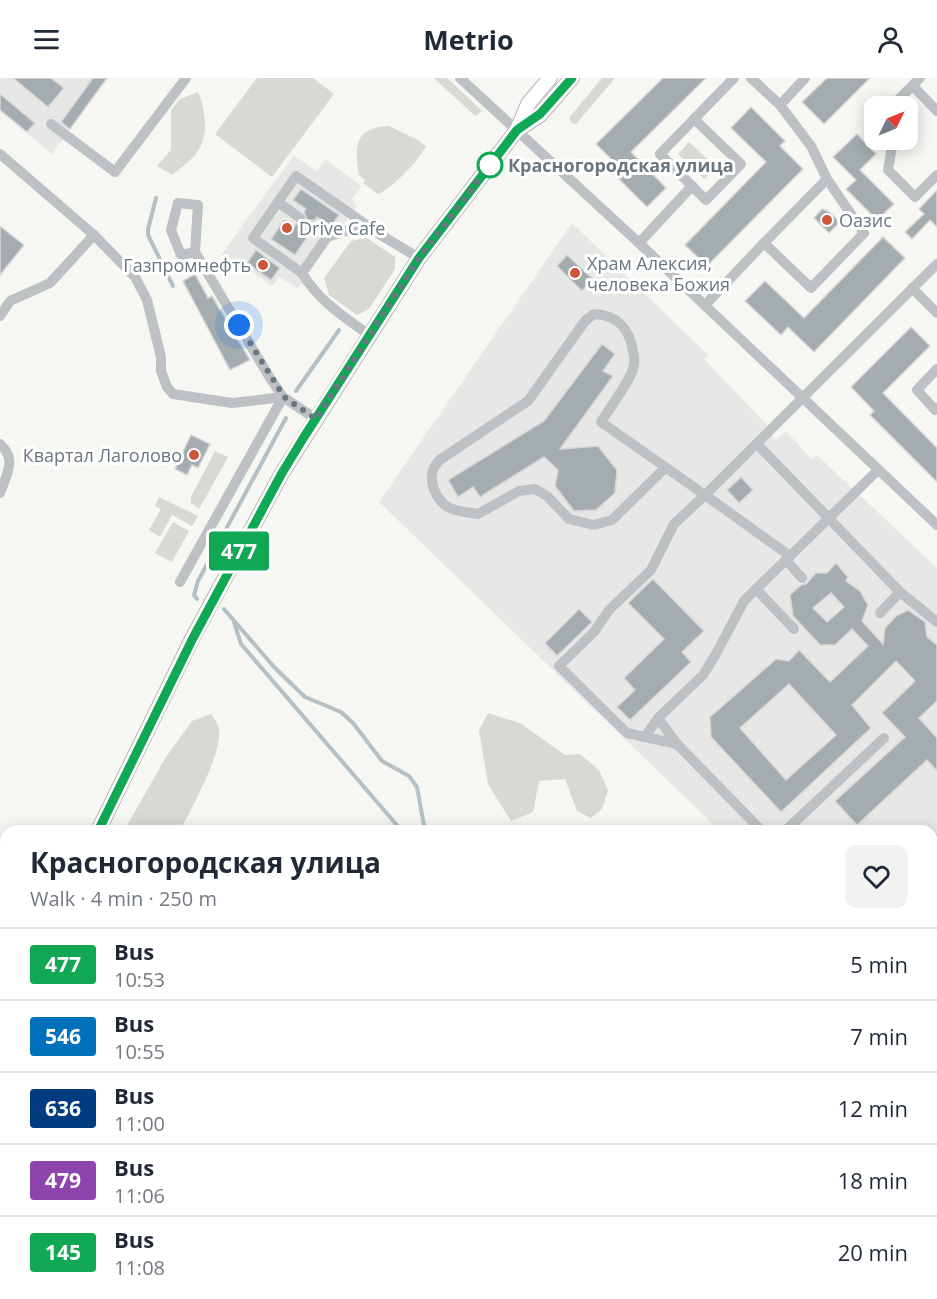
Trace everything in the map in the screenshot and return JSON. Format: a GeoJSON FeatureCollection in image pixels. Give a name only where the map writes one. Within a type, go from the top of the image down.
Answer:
{"type":"FeatureCollection","features":[{"type":"Feature","properties":{"kind":"main road"},"geometry":{"type":"LineString","coordinates":[[101,825],[203,618],[282,473],[419,258],[517,130],[528,104],[550,78]]}},
{"type":"Feature","properties":{"kind":"main road"},"geometry":{"type":"LineString","coordinates":[[517,130],[540,114],[572,78]]}},
{"type":"Feature","properties":{"kind":"street"},"geometry":{"type":"LineString","coordinates":[[51,124],[115,172],[186,78]]}},
{"type":"Feature","properties":{"kind":"street"},"geometry":{"type":"LineString","coordinates":[[460,78],[639,243],[937,525]]}},
{"type":"Feature","properties":{"kind":"street"},"geometry":{"type":"LineString","coordinates":[[694,118],[741,164],[706,201],[660,154],[694,118],[734,78]]}},
{"type":"Feature","properties":{"kind":"street"},"geometry":{"type":"LineString","coordinates":[[751,78],[780,105],[811,146],[827,179],[864,233],[811,288],[764,243]]}},
{"type":"Feature","properties":{"kind":"street"},"geometry":{"type":"LineString","coordinates":[[780,105],[805,78]]}},
{"type":"Feature","properties":{"kind":"street"},"geometry":{"type":"LineString","coordinates":[[902,96],[916,82],[937,111]]}},
{"type":"Feature","properties":{"kind":"street"},"geometry":{"type":"LineString","coordinates":[[891,150],[888,170],[915,197],[937,175]]}},
{"type":"Feature","properties":{"kind":"street"},"geometry":{"type":"LineString","coordinates":[[0,154],[94,235],[135,277],[147,300],[161,357],[161,371],[167,387],[173,394],[232,402],[284,397]]}},
{"type":"Feature","properties":{"kind":"street"},"geometry":{"type":"LineString","coordinates":[[369,335],[325,303],[313,291],[302,273],[253,238],[296,176],[374,231],[419,258]]}},
{"type":"Feature","properties":{"kind":"street"},"geometry":{"type":"LineString","coordinates":[[705,305],[827,179]]}},
{"type":"Feature","properties":{"kind":"street"},"geometry":{"type":"LineString","coordinates":[[639,243],[692,186]]}},
{"type":"Feature","properties":{"kind":"street"},"geometry":{"type":"LineString","coordinates":[[278,202],[300,218]]}},
{"type":"Feature","properties":{"kind":"street"},"geometry":{"type":"LineString","coordinates":[[195,252],[181,255],[171,230],[178,203],[198,205],[195,252],[284,397],[316,419]]}},
{"type":"Feature","properties":{"kind":"street"},"geometry":{"type":"LineString","coordinates":[[311,226],[327,237]]}},
{"type":"Feature","properties":{"kind":"street"},"geometry":{"type":"LineString","coordinates":[[302,273],[327,237],[352,229],[374,231]]}},
{"type":"Feature","properties":{"kind":"street"},"geometry":{"type":"LineString","coordinates":[[0,316],[10,301],[50,283],[94,235]]}},
{"type":"Feature","properties":{"kind":"street"},"geometry":{"type":"LineString","coordinates":[[677,744],[627,733],[559,666],[594,632],[609,610],[651,570],[674,524],[937,264]]}},
{"type":"Feature","properties":{"kind":"street"},"geometry":{"type":"LineString","coordinates":[[912,288],[937,313]]}},
{"type":"Feature","properties":{"kind":"street"},"geometry":{"type":"LineString","coordinates":[[665,468],[612,520],[594,525],[569,519],[547,496],[535,489],[519,491],[478,514],[453,509],[445,505],[433,487],[430,475],[434,464],[528,401],[585,321],[594,314],[606,314],[623,324],[631,335],[635,360],[632,372],[601,422],[705,495],[788,558],[802,578]]}},
{"type":"Feature","properties":{"kind":"street"},"geometry":{"type":"LineString","coordinates":[[936,410],[917,390],[937,369]]}},
{"type":"Feature","properties":{"kind":"street"},"geometry":{"type":"LineString","coordinates":[[180,582],[284,397]]}},
{"type":"Feature","properties":{"kind":"street"},"geometry":{"type":"LineString","coordinates":[[0,444],[6,450],[10,465],[0,493]]}},
{"type":"Feature","properties":{"kind":"street"},"geometry":{"type":"LineString","coordinates":[[757,444],[900,592],[937,622]]}},
{"type":"Feature","properties":{"kind":"street"},"geometry":{"type":"LineString","coordinates":[[645,737],[658,718],[702,675],[716,654],[744,601],[878,470]]}},
{"type":"Feature","properties":{"kind":"street"},"geometry":{"type":"LineString","coordinates":[[756,589],[794,629]]}},
{"type":"Feature","properties":{"kind":"street"},"geometry":{"type":"LineString","coordinates":[[880,614],[900,592]]}},
{"type":"Feature","properties":{"kind":"street"},"geometry":{"type":"LineString","coordinates":[[658,718],[677,744],[756,825]]}},
{"type":"Feature","properties":{"kind":"street"},"geometry":{"type":"LineString","coordinates":[[791,825],[885,738]]}},
{"type":"Feature","properties":{"kind":"shaded area"},"geometry":{"type":"Polygon","coordinates":[[[0,78],[108,78],[52,154],[0,111],[0,78]]]}},
{"type":"Feature","properties":{"kind":"shaded area"},"geometry":{"type":"Polygon","coordinates":[[[257,78],[313,78],[334,94],[272,177],[215,134],[257,78]]]}},
{"type":"Feature","properties":{"kind":"shaded area"},"geometry":{"type":"Polygon","coordinates":[[[434,78],[447,78],[482,111],[475,116],[434,78]]]}},
{"type":"Feature","properties":{"kind":"shaded area"},"geometry":{"type":"Polygon","coordinates":[[[602,78],[615,78],[576,124],[571,123],[569,118],[602,78]]]}},
{"type":"Feature","properties":{"kind":"shaded area"},"geometry":{"type":"Polygon","coordinates":[[[198,92],[205,125],[202,142],[194,156],[172,175],[157,166],[171,150],[171,110],[180,99],[198,92]]]}},
{"type":"Feature","properties":{"kind":"shaded area"},"geometry":{"type":"Polygon","coordinates":[[[389,126],[426,146],[405,173],[378,194],[363,183],[365,180],[359,175],[357,147],[363,134],[369,130],[389,126]]]}},
{"type":"Feature","properties":{"kind":"shaded area"},"geometry":{"type":"Polygon","coordinates":[[[689,142],[716,167],[704,179],[678,154],[689,142]]]}},
{"type":"Feature","properties":{"kind":"shaded area"},"geometry":{"type":"Polygon","coordinates":[[[294,155],[316,171],[325,159],[361,186],[352,199],[357,206],[298,288],[279,277],[272,286],[233,258],[230,262],[221,255],[294,155]]]}},
{"type":"Feature","properties":{"kind":"shaded area"},"geometry":{"type":"Polygon","coordinates":[[[572,223],[708,355],[704,359],[768,426],[768,432],[776,440],[786,431],[812,459],[817,455],[937,568],[937,825],[714,825],[379,502],[572,223]]]}},
{"type":"Feature","properties":{"kind":"shaded area"},"geometry":{"type":"Polygon","coordinates":[[[367,238],[395,257],[395,269],[369,309],[357,315],[329,295],[324,278],[351,241],[367,238]]]}},
{"type":"Feature","properties":{"kind":"shaded area"},"geometry":{"type":"Polygon","coordinates":[[[215,451],[228,457],[199,509],[191,503],[191,497],[215,451]]]}},
{"type":"Feature","properties":{"kind":"shaded area"},"geometry":{"type":"Polygon","coordinates":[[[159,497],[198,516],[192,526],[172,515],[160,537],[149,530],[161,509],[155,506],[159,497]]]}},
{"type":"Feature","properties":{"kind":"shaded area"},"geometry":{"type":"Polygon","coordinates":[[[173,522],[189,531],[172,562],[155,553],[173,522]]]}},
{"type":"Feature","properties":{"kind":"shaded area"},"geometry":{"type":"Polygon","coordinates":[[[488,713],[520,723],[565,755],[580,754],[599,770],[608,790],[602,809],[591,818],[577,811],[565,779],[539,781],[533,812],[511,821],[488,784],[479,730],[488,713]]]}},
{"type":"Feature","properties":{"kind":"shaded area"},"geometry":{"type":"Polygon","coordinates":[[[211,714],[218,726],[219,736],[206,779],[183,825],[127,825],[166,757],[192,721],[211,714]]]}},
{"type":"Feature","properties":{"kind":"building"},"geometry":{"type":"Polygon","coordinates":[[[13,78],[51,78],[64,88],[48,107],[13,78]]]}},
{"type":"Feature","properties":{"kind":"building"},"geometry":{"type":"Polygon","coordinates":[[[93,78],[107,78],[70,129],[61,122],[93,78]]]}},
{"type":"Feature","properties":{"kind":"building"},"geometry":{"type":"Polygon","coordinates":[[[663,78],[706,78],[631,152],[666,188],[647,207],[611,171],[617,165],[596,144],[663,78]]]}},
{"type":"Feature","properties":{"kind":"building"},"geometry":{"type":"Polygon","coordinates":[[[827,78],[870,78],[824,124],[802,102],[827,78]]]}},
{"type":"Feature","properties":{"kind":"building"},"geometry":{"type":"Polygon","coordinates":[[[0,94],[35,123],[27,132],[0,110],[0,94]]]}},
{"type":"Feature","properties":{"kind":"building"},"geometry":{"type":"Polygon","coordinates":[[[751,107],[785,141],[780,146],[803,169],[707,266],[685,245],[766,162],[731,128],[751,107]]]}},
{"type":"Feature","properties":{"kind":"building"},"geometry":{"type":"Polygon","coordinates":[[[857,134],[864,141],[864,150],[872,150],[876,154],[860,170],[894,204],[877,220],[846,189],[856,180],[833,157],[857,134]]]}},
{"type":"Feature","properties":{"kind":"building"},"geometry":{"type":"Polygon","coordinates":[[[301,189],[339,215],[331,226],[317,217],[315,220],[307,220],[304,212],[306,209],[293,200],[301,189]]]}},
{"type":"Feature","properties":{"kind":"building"},"geometry":{"type":"Polygon","coordinates":[[[937,190],[937,227],[930,220],[912,239],[905,232],[924,214],[919,209],[937,190]]]}},
{"type":"Feature","properties":{"kind":"building","name":"Оазис"},"geometry":{"type":"Polygon","coordinates":[[[822,209],[828,211],[840,222],[829,233],[814,218],[822,209]]]}},
{"type":"Feature","properties":{"kind":"building"},"geometry":{"type":"Polygon","coordinates":[[[284,220],[294,227],[296,224],[304,224],[307,232],[305,234],[308,236],[295,255],[271,239],[284,220]]]}},
{"type":"Feature","properties":{"kind":"building"},"geometry":{"type":"Polygon","coordinates":[[[0,226],[24,245],[0,275],[0,226]]]}},
{"type":"Feature","properties":{"kind":"building"},"geometry":{"type":"Polygon","coordinates":[[[883,237],[905,258],[814,352],[788,327],[781,335],[745,301],[765,281],[804,318],[883,237]]]}},
{"type":"Feature","properties":{"kind":"building","name":"Газпромнефть"},"geometry":{"type":"Polygon","coordinates":[[[256,250],[280,268],[271,280],[247,263],[256,250]]]}},
{"type":"Feature","properties":{"kind":"building","name":"Храм Алексия, человека Божия"},"geometry":{"type":"Polygon","coordinates":[[[567,255],[593,279],[582,291],[557,266],[567,255]]]}},
{"type":"Feature","properties":{"kind":"building"},"geometry":{"type":"Polygon","coordinates":[[[195,274],[208,298],[212,296],[250,360],[230,370],[183,281],[195,274]]]}},
{"type":"Feature","properties":{"kind":"building"},"geometry":{"type":"Polygon","coordinates":[[[911,327],[930,346],[883,393],[937,448],[937,482],[870,415],[874,411],[851,387],[911,327]]]}},
{"type":"Feature","properties":{"kind":"building"},"geometry":{"type":"Polygon","coordinates":[[[602,344],[615,354],[603,371],[613,376],[560,449],[598,446],[617,470],[615,493],[596,510],[574,511],[555,486],[558,470],[544,457],[480,497],[473,487],[458,497],[448,480],[544,421],[602,344]]]}},
{"type":"Feature","properties":{"kind":"building","name":"Квартал Лаголово"},"geometry":{"type":"Polygon","coordinates":[[[191,435],[210,444],[198,468],[192,465],[187,475],[175,469],[191,435]]]}},
{"type":"Feature","properties":{"kind":"building"},"geometry":{"type":"Polygon","coordinates":[[[741,477],[753,490],[739,503],[727,490],[741,477]]]}},
{"type":"Feature","properties":{"kind":"building"},"geometry":{"type":"Polygon","coordinates":[[[836,563],[848,577],[846,581],[860,591],[868,605],[862,621],[883,644],[885,628],[896,616],[908,610],[925,622],[927,637],[937,645],[937,701],[919,718],[937,738],[937,771],[927,760],[857,825],[835,801],[905,737],[882,713],[915,681],[896,661],[852,705],[871,728],[781,812],[711,737],[710,717],[776,659],[789,661],[799,650],[830,682],[868,646],[852,629],[835,645],[820,645],[793,616],[790,595],[801,585],[806,584],[816,573],[827,573],[836,563]],[[831,593],[813,608],[827,622],[844,607],[831,593]],[[789,684],[740,728],[786,780],[836,735],[789,684]]]}},
{"type":"Feature","properties":{"kind":"building"},"geometry":{"type":"Polygon","coordinates":[[[653,579],[704,631],[682,652],[691,662],[630,720],[617,707],[635,690],[624,678],[664,639],[628,603],[653,579]]]}},
{"type":"Feature","properties":{"kind":"building"},"geometry":{"type":"Polygon","coordinates":[[[579,609],[592,622],[557,656],[545,643],[579,609]]]}},
{"type":"Feature","properties":{"kind":"waterway"},"geometry":{"type":"LineString","coordinates":[[156,198],[148,235],[173,286]]}},
{"type":"Feature","properties":{"kind":"waterway"},"geometry":{"type":"LineString","coordinates":[[296,391],[339,330]]}},
{"type":"Feature","properties":{"kind":"waterway"},"geometry":{"type":"LineString","coordinates":[[197,599],[194,595],[198,581],[286,418]]}},
{"type":"Feature","properties":{"kind":"waterway"},"geometry":{"type":"LineString","coordinates":[[224,609],[274,667],[305,697],[341,712],[353,723],[382,761],[409,776],[417,787],[424,825]]}},
{"type":"Feature","properties":{"kind":"waterway"},"geometry":{"type":"LineString","coordinates":[[234,622],[241,644],[397,825]]}},
{"type":"Feature","properties":{"kind":"bus line","name":"477"},"geometry":{"type":"LineString","coordinates":[[101,825],[193,638],[282,473],[304,437],[419,258],[517,130],[540,114],[572,78]]}},
{"type":"Feature","properties":{"kind":"place","name":"Красногородская улица"},"geometry":{"type":"Point","coordinates":[490,165]}},
{"type":"Feature","properties":{"kind":"place","name":"Оазис"},"geometry":{"type":"Point","coordinates":[827,220]}},
{"type":"Feature","properties":{"kind":"place","name":"Drive Cafe"},"geometry":{"type":"Point","coordinates":[287,228]}},
{"type":"Feature","properties":{"kind":"place","name":"Газпромнефть"},"geometry":{"type":"Point","coordinates":[263,265]}},
{"type":"Feature","properties":{"kind":"place","name":"Храм Алексия, человека Божия"},"geometry":{"type":"Point","coordinates":[575,273]}},
{"type":"Feature","properties":{"kind":"place","name":"Квартал Лаголово"},"geometry":{"type":"Point","coordinates":[194,455]}},
{"type":"Feature","properties":{"kind":"route"},"geometry":{"type":"LineString","coordinates":[[239,325],[270,378],[284,397],[316,419],[419,258],[490,165]]}}]}
